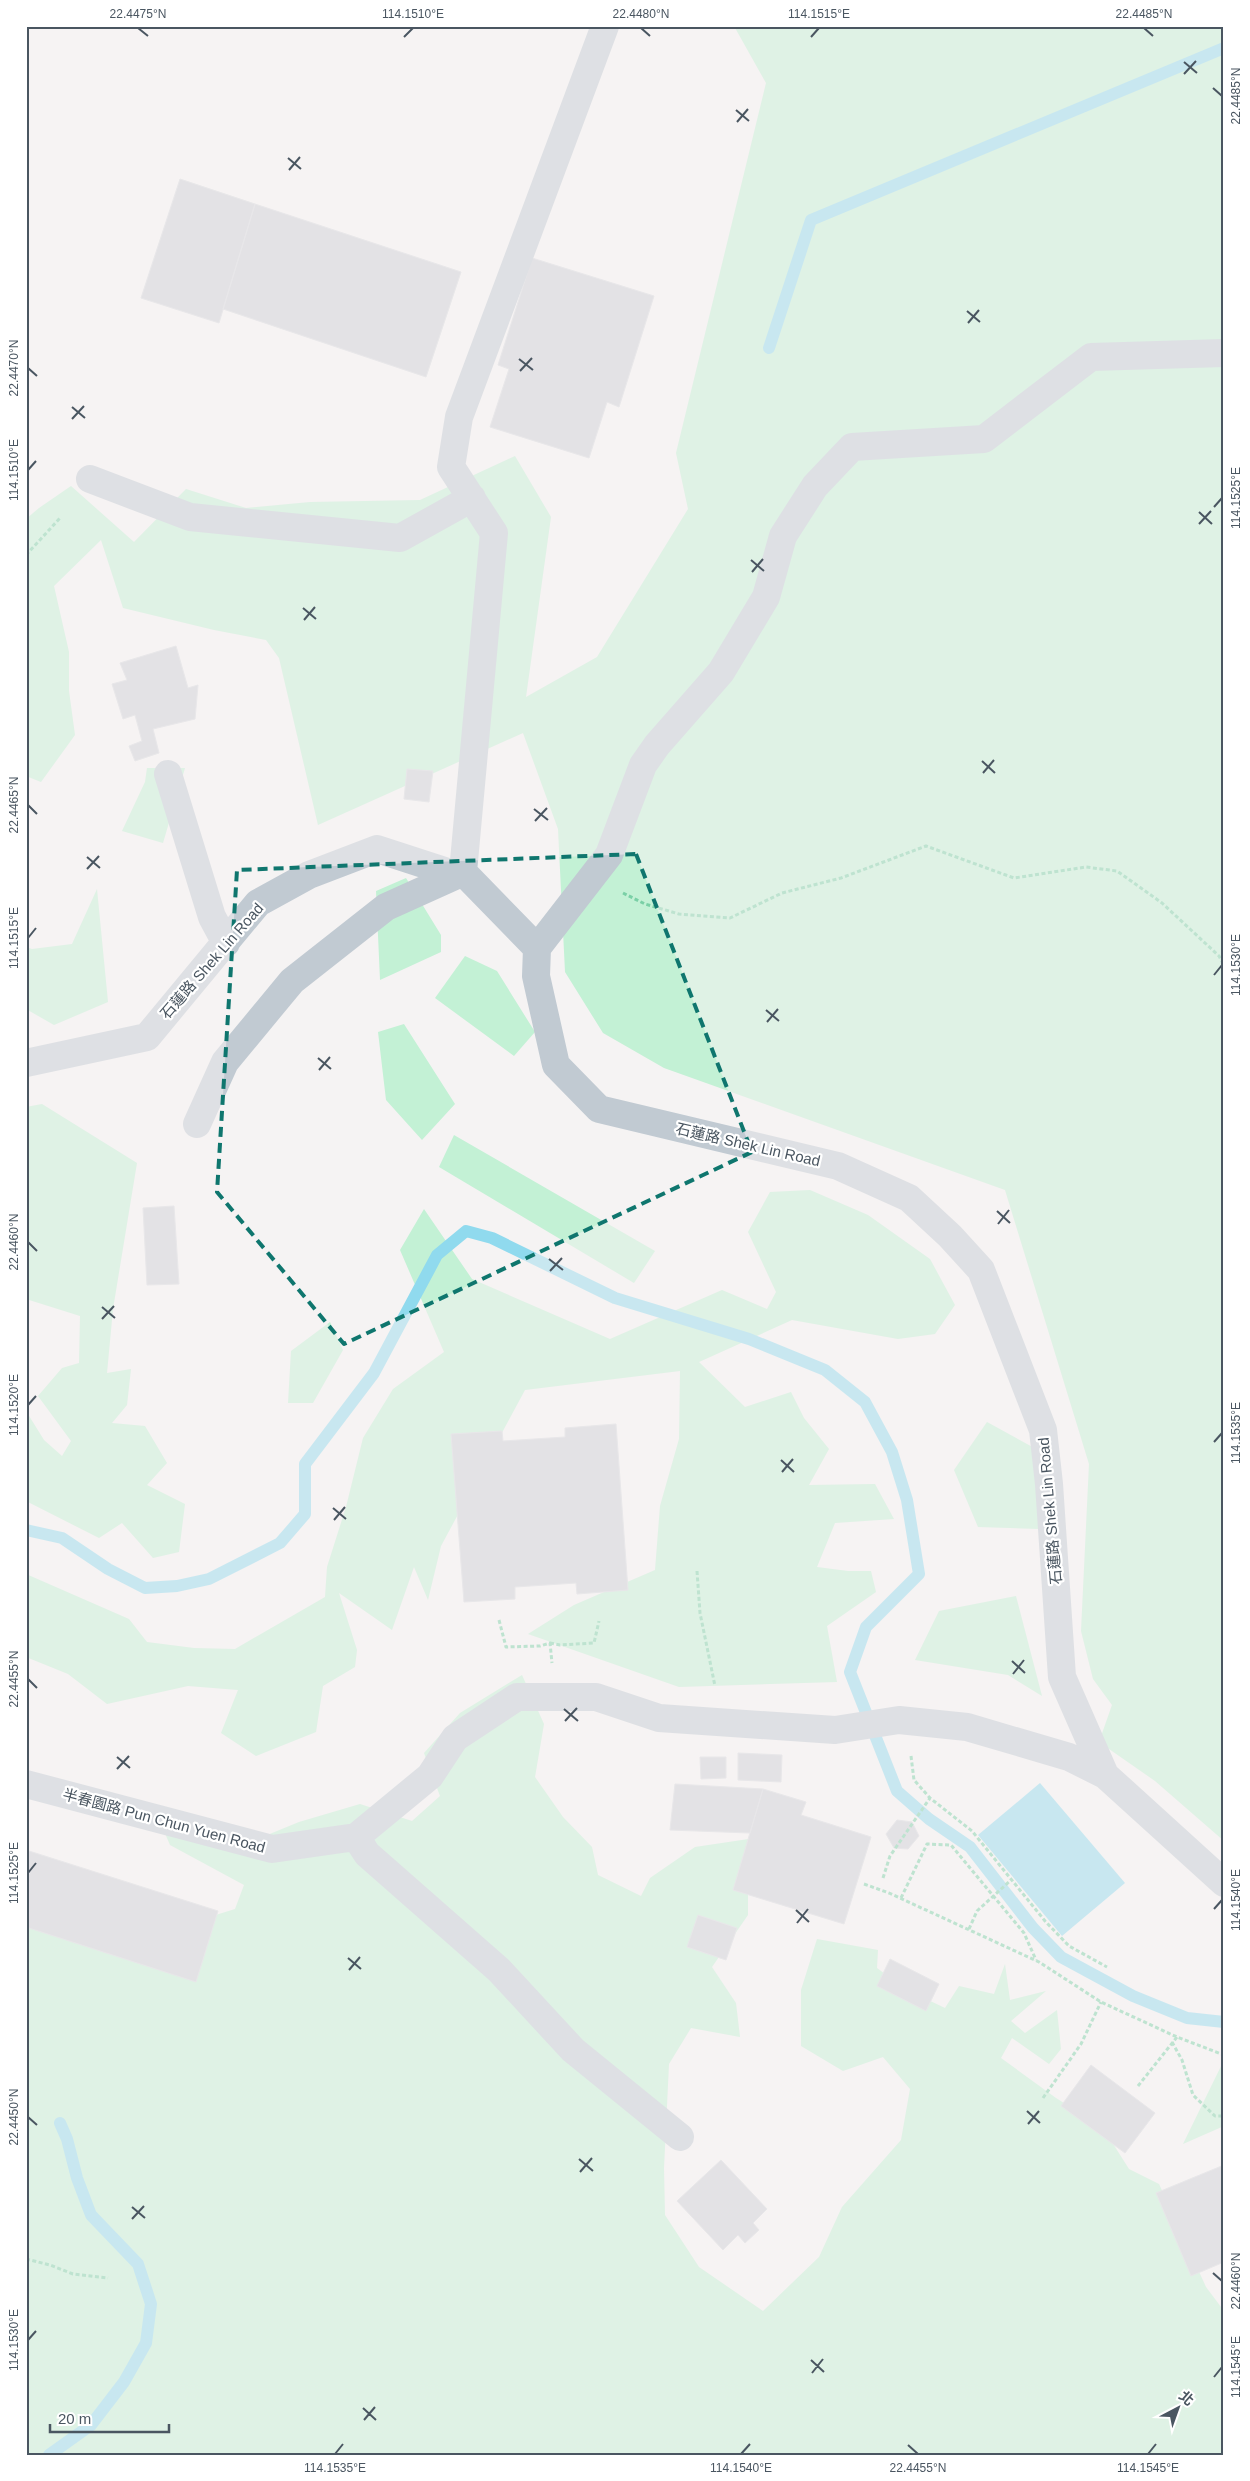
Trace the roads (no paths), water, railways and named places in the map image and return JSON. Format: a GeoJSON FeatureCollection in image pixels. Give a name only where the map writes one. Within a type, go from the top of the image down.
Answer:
{"type":"FeatureCollection","features":[{"type":"Feature","properties":{"kind":"street"},"geometry":{"type":"LineString","coordinates":[[197,1124],[225,1062],[292,981],[386,907],[460,874],[494,533],[451,467],[459,417],[605,26]]}},
{"type":"Feature","properties":{"kind":"street"},"geometry":{"type":"LineString","coordinates":[[537,948],[609,855],[643,765],[657,745],[721,672],[766,597],[783,536],[815,486],[852,447],[984,439],[1091,358],[1224,353]]}},
{"type":"Feature","properties":{"kind":"street"},"geometry":{"type":"LineString","coordinates":[[90,479],[190,517],[400,538],[472,498]]}},
{"type":"Feature","properties":{"kind":"street"},"geometry":{"type":"LineString","coordinates":[[168,774],[212,916],[226,943]]}},
{"type":"Feature","properties":{"kind":"street","name":"石蓮路 Shek Lin Road"},"geometry":{"type":"LineString","coordinates":[[26,1063],[147,1037],[258,903],[309,874],[377,849],[460,874],[537,948],[536,976],[556,1065],[599,1109],[838,1166],[909,1198],[950,1236],[981,1270],[1043,1430],[1049,1484],[1062,1677],[1105,1775],[1224,1883]]}},
{"type":"Feature","properties":{"kind":"street"},"geometry":{"type":"LineString","coordinates":[[680,2137],[573,2050],[499,1970],[367,1854],[356,1837],[430,1776],[455,1738],[517,1697],[596,1697],[659,1718],[835,1730],[899,1720],[967,1727],[1068,1758],[1105,1775]]}},
{"type":"Feature","properties":{"kind":"street","name":"半春園路 Pun Chun Yuen Road"},"geometry":{"type":"LineString","coordinates":[[26,1784],[272,1849],[356,1837]]}},
{"type":"Feature","properties":{"kind":"water"},"geometry":{"type":"Polygon","coordinates":[[[1040,1783],[1125,1883],[1062,1936],[978,1835],[1040,1783]]]}},
{"type":"Feature","properties":{"kind":"waterway"},"geometry":{"type":"LineString","coordinates":[[769,348],[811,220],[1224,48]]}},
{"type":"Feature","properties":{"kind":"waterway"},"geometry":{"type":"LineString","coordinates":[[26,1530],[62,1538],[108,1569],[145,1588],[177,1586],[209,1579],[280,1543],[305,1514],[305,1464],[374,1373],[437,1255],[466,1231],[492,1238],[615,1298],[749,1339],[825,1370],[865,1402],[892,1452],[907,1500],[919,1574],[866,1627],[850,1672],[897,1791],[929,1819],[970,1847],[1033,1928],[1061,1957],[1133,1996],[1187,2018],[1224,2022]]}},
{"type":"Feature","properties":{"kind":"waterway"},"geometry":{"type":"LineString","coordinates":[[49,2455],[91,2425],[124,2382],[146,2343],[151,2304],[138,2264],[91,2215],[77,2178],[67,2139],[60,2123]]}}]}
